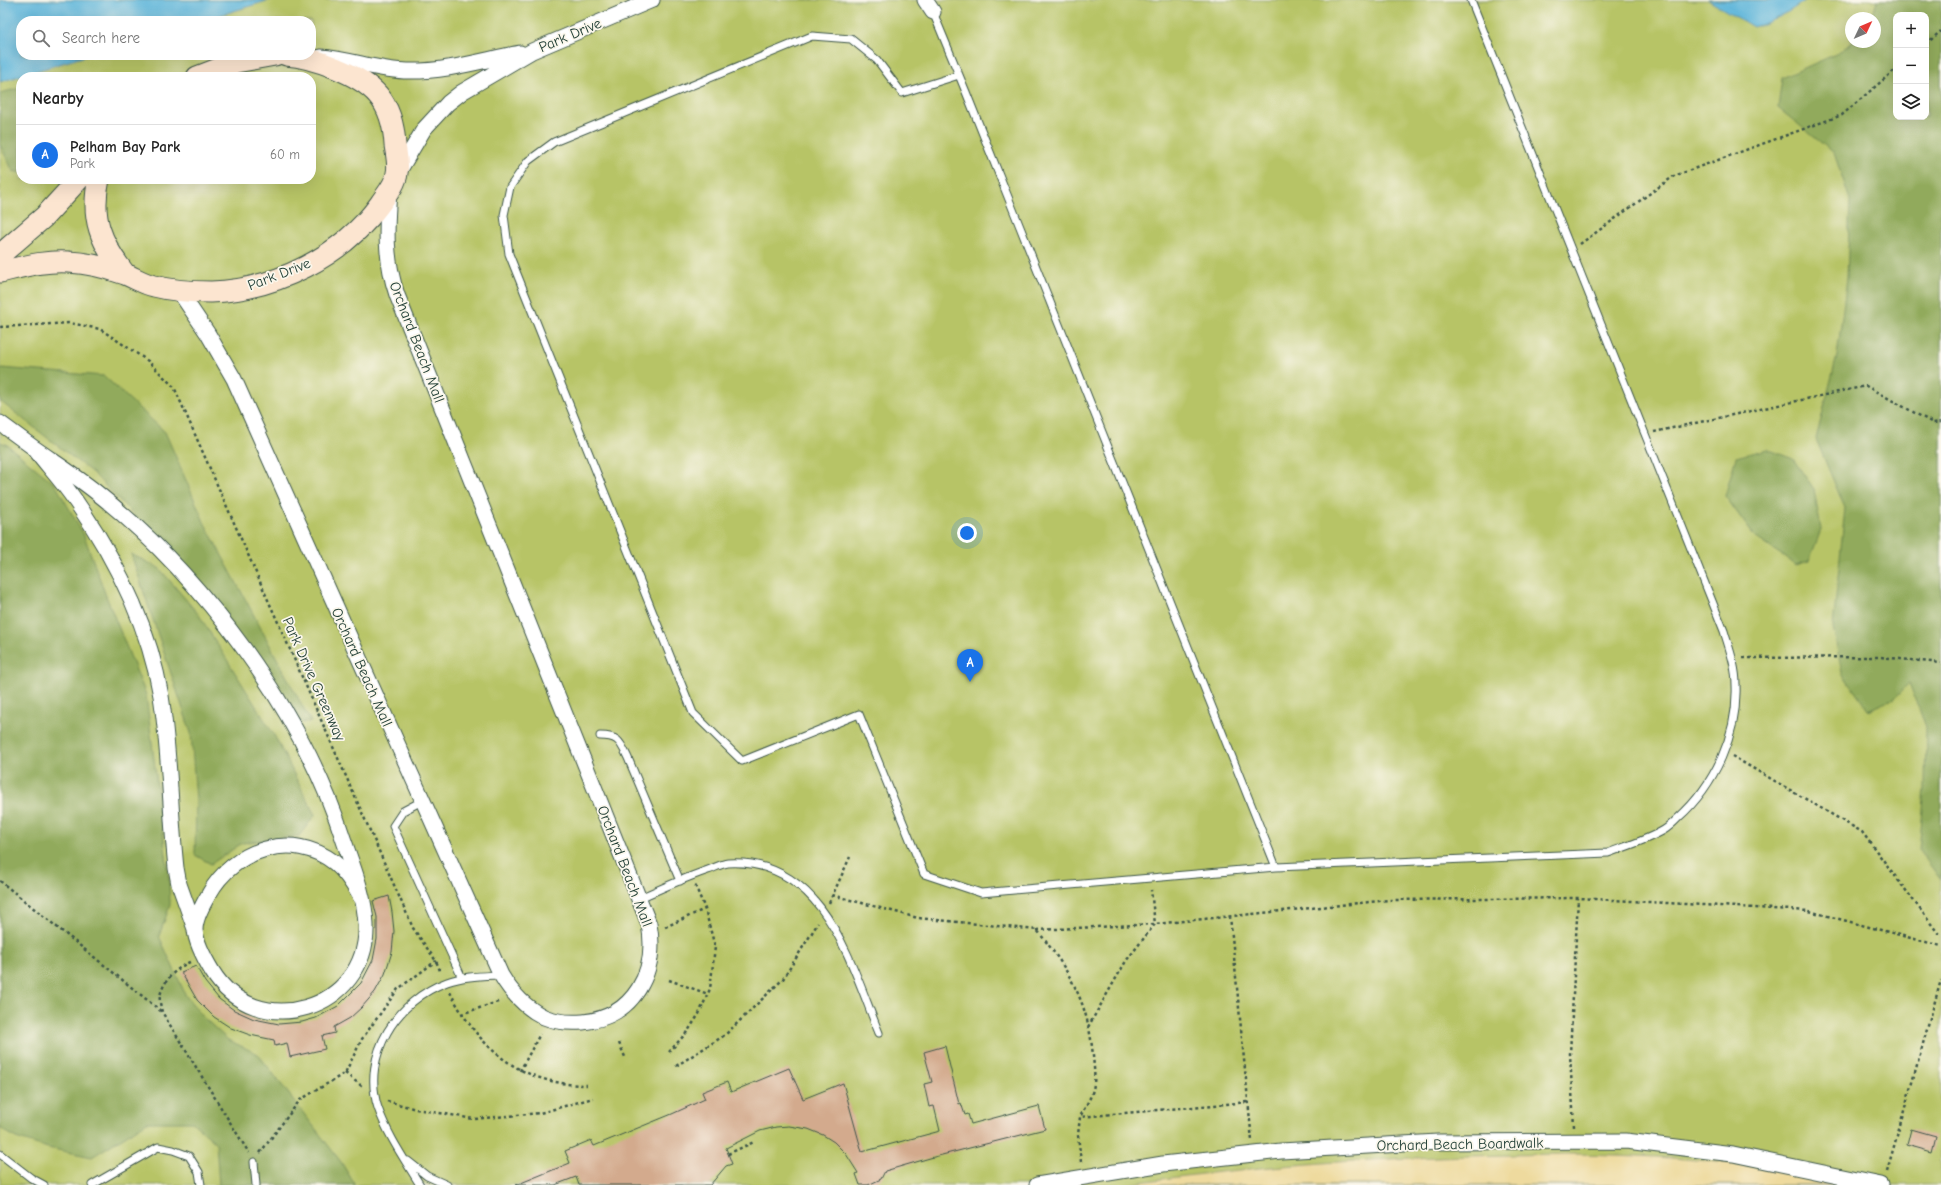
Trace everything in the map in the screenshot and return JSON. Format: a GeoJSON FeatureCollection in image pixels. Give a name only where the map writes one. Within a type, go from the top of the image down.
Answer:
{"type":"FeatureCollection","features":[{"type":"Feature","properties":{"kind":"street","name":"Park Drive"},"geometry":{"type":"LineString","coordinates":[[0,272],[54,262],[68,262],[86,264],[125,274],[153,286],[179,291],[196,292],[228,291],[264,283],[297,271],[327,254],[366,222],[393,182],[424,129],[448,103],[475,84],[532,51],[652,0]]}},
{"type":"Feature","properties":{"kind":"street","name":"Park Drive"},"geometry":{"type":"LineString","coordinates":[[316,57],[338,58],[406,72],[441,69],[532,51]]}},
{"type":"Feature","properties":{"kind":"street"},"geometry":{"type":"LineString","coordinates":[[210,72],[236,62],[247,60]]}},
{"type":"Feature","properties":{"kind":"street","name":"Park Drive"},"geometry":{"type":"LineString","coordinates":[[304,60],[362,80],[379,96],[387,107],[392,119],[394,132],[393,182]]}},
{"type":"Feature","properties":{"kind":"street","name":"Orchard Beach Mall"},"geometry":{"type":"LineString","coordinates":[[179,291],[208,334],[234,379],[501,975],[525,1005],[545,1017],[555,1020],[577,1022],[608,1016],[624,1006],[641,986],[647,971],[652,938],[649,924],[640,898],[397,295],[389,264],[387,248],[393,182]]}},
{"type":"Feature","properties":{"kind":"street"},"geometry":{"type":"LineString","coordinates":[[0,255],[44,217],[74,184]]}},
{"type":"Feature","properties":{"kind":"street"},"geometry":{"type":"LineString","coordinates":[[98,184],[95,210],[97,221],[104,242],[125,274]]}},
{"type":"Feature","properties":{"kind":"street"},"geometry":{"type":"LineString","coordinates":[[0,423],[96,491],[137,528],[181,572],[223,620],[242,646],[292,726],[322,784],[341,831],[361,898],[366,925],[365,941],[358,961],[350,976],[334,994],[310,1007],[285,1012],[268,1011],[254,1006],[232,994],[221,984],[204,957],[179,884],[176,868],[161,695],[145,636],[123,582],[92,526],[74,499],[34,448]]}},
{"type":"Feature","properties":{"kind":"street"},"geometry":{"type":"LineString","coordinates":[[195,930],[206,900],[226,871],[247,855],[274,848],[300,848],[324,856],[344,871],[361,898]]}},
{"type":"Feature","properties":{"kind":"street","name":"Orchard Beach Boardwalk"},"geometry":{"type":"LineString","coordinates":[[1037,1185],[1163,1164],[1281,1151],[1438,1142],[1574,1141],[1626,1141],[1733,1154],[1884,1179]]}},
{"type":"Feature","properties":{"kind":"lane"},"geometry":{"type":"LineString","coordinates":[[959,75],[902,93],[877,60],[851,39],[812,36],[554,142],[528,161],[510,188],[504,215],[511,260],[694,713],[742,761],[859,714],[924,874],[981,893],[1276,867],[1608,852],[1634,844],[1665,829],[1689,808],[1708,784],[1725,751],[1734,718],[1736,685],[1732,658],[1724,631],[1471,0]]}},
{"type":"Feature","properties":{"kind":"lane"},"geometry":{"type":"LineString","coordinates":[[928,6],[959,75],[1276,867]]}},
{"type":"Feature","properties":{"kind":"lane"},"geometry":{"type":"LineString","coordinates":[[600,736],[612,736],[619,741],[680,881]]}},
{"type":"Feature","properties":{"kind":"lane"},"geometry":{"type":"LineString","coordinates":[[422,801],[403,811],[393,826],[462,978]]}},
{"type":"Feature","properties":{"kind":"lane"},"geometry":{"type":"LineString","coordinates":[[640,898],[691,876],[727,863],[758,866],[772,869],[789,876],[810,894],[824,912],[844,946],[879,1033]]}},
{"type":"Feature","properties":{"kind":"lane"},"geometry":{"type":"LineString","coordinates":[[420,1185],[390,1136],[378,1107],[374,1065],[380,1045],[390,1027],[403,1011],[423,995],[446,983],[462,978],[501,975]]}},
{"type":"Feature","properties":{"kind":"lane"},"geometry":{"type":"LineString","coordinates":[[92,1185],[158,1147],[173,1150],[189,1156],[199,1172],[201,1185]]}},
{"type":"Feature","properties":{"kind":"lane"},"geometry":{"type":"LineString","coordinates":[[0,1154],[30,1178],[44,1185]]}},
{"type":"Feature","properties":{"kind":"lane"},"geometry":{"type":"LineString","coordinates":[[403,1157],[427,1176],[447,1185]]}},
{"type":"Feature","properties":{"kind":"lane"},"geometry":{"type":"LineString","coordinates":[[254,1162],[256,1185]]}},
{"type":"Feature","properties":{"kind":"path"},"geometry":{"type":"LineString","coordinates":[[1929,41],[1941,31]]}},
{"type":"Feature","properties":{"kind":"path"},"geometry":{"type":"LineString","coordinates":[[1571,251],[1674,176],[1842,115],[1893,72]]}},
{"type":"Feature","properties":{"kind":"path","name":"Park Drive Greenway"},"geometry":{"type":"LineString","coordinates":[[0,327],[70,323],[100,329],[148,361],[174,388],[412,928],[436,961],[461,1014],[500,1058],[520,1071],[541,1079],[568,1085],[587,1085]]}},
{"type":"Feature","properties":{"kind":"path"},"geometry":{"type":"LineString","coordinates":[[1645,434],[1866,386],[1933,423],[1941,422]]}},
{"type":"Feature","properties":{"kind":"path"},"geometry":{"type":"LineString","coordinates":[[1732,658],[1880,657],[1941,663]]}},
{"type":"Feature","properties":{"kind":"path"},"geometry":{"type":"LineString","coordinates":[[1725,751],[1862,832],[1941,937]]}},
{"type":"Feature","properties":{"kind":"path"},"geometry":{"type":"LineString","coordinates":[[676,1066],[725,1034],[783,978],[824,912],[850,857]]}},
{"type":"Feature","properties":{"kind":"path"},"geometry":{"type":"LineString","coordinates":[[669,1052],[688,1031],[699,1014],[710,989],[715,947],[705,909],[691,876]]}},
{"type":"Feature","properties":{"kind":"path"},"geometry":{"type":"LineString","coordinates":[[0,881],[162,1012]]}},
{"type":"Feature","properties":{"kind":"path"},"geometry":{"type":"LineString","coordinates":[[1088,1027],[1126,961],[1155,924],[1151,890]]}},
{"type":"Feature","properties":{"kind":"path"},"geometry":{"type":"LineString","coordinates":[[832,895],[918,918],[1037,930],[1155,924],[1389,900],[1578,898],[1808,911],[1941,946]]}},
{"type":"Feature","properties":{"kind":"path"},"geometry":{"type":"LineString","coordinates":[[1574,1141],[1570,1054],[1578,898]]}},
{"type":"Feature","properties":{"kind":"path"},"geometry":{"type":"LineString","coordinates":[[662,928],[705,909]]}},
{"type":"Feature","properties":{"kind":"path"},"geometry":{"type":"LineString","coordinates":[[1230,916],[1253,1154]]}},
{"type":"Feature","properties":{"kind":"path"},"geometry":{"type":"LineString","coordinates":[[1037,930],[1064,965],[1077,987],[1092,1044],[1093,1087],[1080,1117],[1078,1135],[1081,1177]]}},
{"type":"Feature","properties":{"kind":"path"},"geometry":{"type":"LineString","coordinates":[[204,957],[174,971],[167,981],[159,998],[162,1012],[254,1162],[300,1100],[345,1073],[362,1039],[398,989],[436,961]]}},
{"type":"Feature","properties":{"kind":"path"},"geometry":{"type":"LineString","coordinates":[[669,980],[708,994]]}},
{"type":"Feature","properties":{"kind":"path"},"geometry":{"type":"LineString","coordinates":[[1884,1179],[1941,980]]}},
{"type":"Feature","properties":{"kind":"path"},"geometry":{"type":"LineString","coordinates":[[461,1014],[503,1000]]}},
{"type":"Feature","properties":{"kind":"path"},"geometry":{"type":"LineString","coordinates":[[520,1071],[540,1034]]}},
{"type":"Feature","properties":{"kind":"path"},"geometry":{"type":"LineString","coordinates":[[620,1042],[625,1057]]}},
{"type":"Feature","properties":{"kind":"path"},"geometry":{"type":"LineString","coordinates":[[345,1073],[377,1098],[416,1109],[474,1119],[540,1113],[593,1098]]}},
{"type":"Feature","properties":{"kind":"path"},"geometry":{"type":"LineString","coordinates":[[1080,1117],[1248,1102]]}},
{"type":"Feature","properties":{"kind":"path"},"geometry":{"type":"LineString","coordinates":[[728,1154],[754,1142]]}},
{"type":"Feature","properties":{"kind":"green space"},"geometry":{"type":"Polygon","coordinates":[[[120,0],[1941,0],[1941,1185],[0,1185],[0,10],[120,0]]]}},
{"type":"Feature","properties":{"kind":"green space"},"geometry":{"type":"Polygon","coordinates":[[[1877,0],[1941,0],[1941,880],[1919,850],[1925,789],[1926,727],[1909,683],[1895,698],[1868,710],[1842,673],[1833,627],[1845,508],[1816,439],[1837,356],[1847,278],[1850,200],[1834,153],[1778,108],[1782,78],[1838,53],[1845,48],[1881,48],[1881,12],[1874,12],[1877,0]]]}},
{"type":"Feature","properties":{"kind":"green space"},"geometry":{"type":"Polygon","coordinates":[[[16,89],[16,172],[13,171],[0,145],[0,93],[16,89]]]}},
{"type":"Feature","properties":{"kind":"green space"},"geometry":{"type":"Polygon","coordinates":[[[0,368],[104,376],[165,432],[205,524],[311,722],[300,723],[199,582],[94,474],[0,401],[0,368]]]}},
{"type":"Feature","properties":{"kind":"green space"},"geometry":{"type":"Polygon","coordinates":[[[0,442],[6,444],[55,484],[83,533],[106,596],[146,695],[169,880],[170,905],[159,936],[186,996],[204,1018],[228,1040],[258,1054],[341,1162],[355,1185],[219,1185],[216,1143],[192,1122],[147,1122],[92,1157],[48,1148],[16,1138],[0,1128],[0,442]]]}},
{"type":"Feature","properties":{"kind":"green space"},"geometry":{"type":"Polygon","coordinates":[[[1767,449],[1793,459],[1814,489],[1821,530],[1809,561],[1796,565],[1755,537],[1725,496],[1736,457],[1767,449]]]}},
{"type":"Feature","properties":{"kind":"green space"},"geometry":{"type":"Polygon","coordinates":[[[131,554],[159,568],[199,615],[274,735],[315,815],[299,836],[242,843],[211,864],[195,855],[196,800],[191,733],[131,554]]]}},
{"type":"Feature","properties":{"kind":"sand"},"geometry":{"type":"Polygon","coordinates":[[[1567,1154],[1635,1156],[1707,1161],[1777,1170],[1844,1185],[1121,1185],[1232,1171],[1343,1162],[1455,1156],[1567,1154]]]}},
{"type":"Feature","properties":{"kind":"water"},"geometry":{"type":"Polygon","coordinates":[[[0,0],[270,0],[217,16],[16,16],[16,60],[73,60],[33,72],[16,72],[16,77],[0,82],[0,0]]]}},
{"type":"Feature","properties":{"kind":"water"},"geometry":{"type":"Polygon","coordinates":[[[1708,0],[1806,0],[1781,16],[1753,27],[1708,0]]]}},
{"type":"Feature","properties":{"kind":"building"},"geometry":{"type":"Polygon","coordinates":[[[389,896],[394,931],[392,952],[385,974],[375,992],[362,1007],[350,1018],[334,1027],[335,1033],[322,1036],[325,1049],[290,1057],[287,1043],[275,1046],[274,1040],[250,1035],[231,1028],[214,1017],[197,1000],[181,972],[196,966],[205,982],[219,999],[234,1010],[254,1019],[279,1024],[302,1022],[316,1018],[338,1006],[361,983],[373,960],[377,939],[377,917],[373,901],[389,896]]]}},
{"type":"Feature","properties":{"kind":"building"},"geometry":{"type":"Polygon","coordinates":[[[945,1046],[959,1104],[961,1103],[965,1115],[968,1114],[971,1124],[1039,1106],[1045,1129],[885,1171],[881,1179],[868,1185],[860,1185],[856,1174],[858,1173],[846,1154],[834,1142],[823,1135],[808,1129],[789,1126],[776,1127],[760,1131],[726,1148],[732,1164],[726,1166],[710,1185],[579,1185],[576,1177],[555,1185],[516,1185],[570,1163],[565,1151],[591,1140],[594,1146],[672,1114],[705,1099],[702,1092],[727,1082],[731,1092],[789,1068],[803,1099],[843,1083],[862,1152],[940,1131],[934,1106],[929,1107],[924,1084],[932,1082],[924,1052],[945,1046]]]}},
{"type":"Feature","properties":{"kind":"building"},"geometry":{"type":"Polygon","coordinates":[[[1911,1129],[1936,1136],[1932,1152],[1907,1145],[1911,1129]]]}},
{"type":"Feature","properties":{"kind":"place","name":"Pelham Bay Park"},"geometry":{"type":"Point","coordinates":[970,682]}}]}
